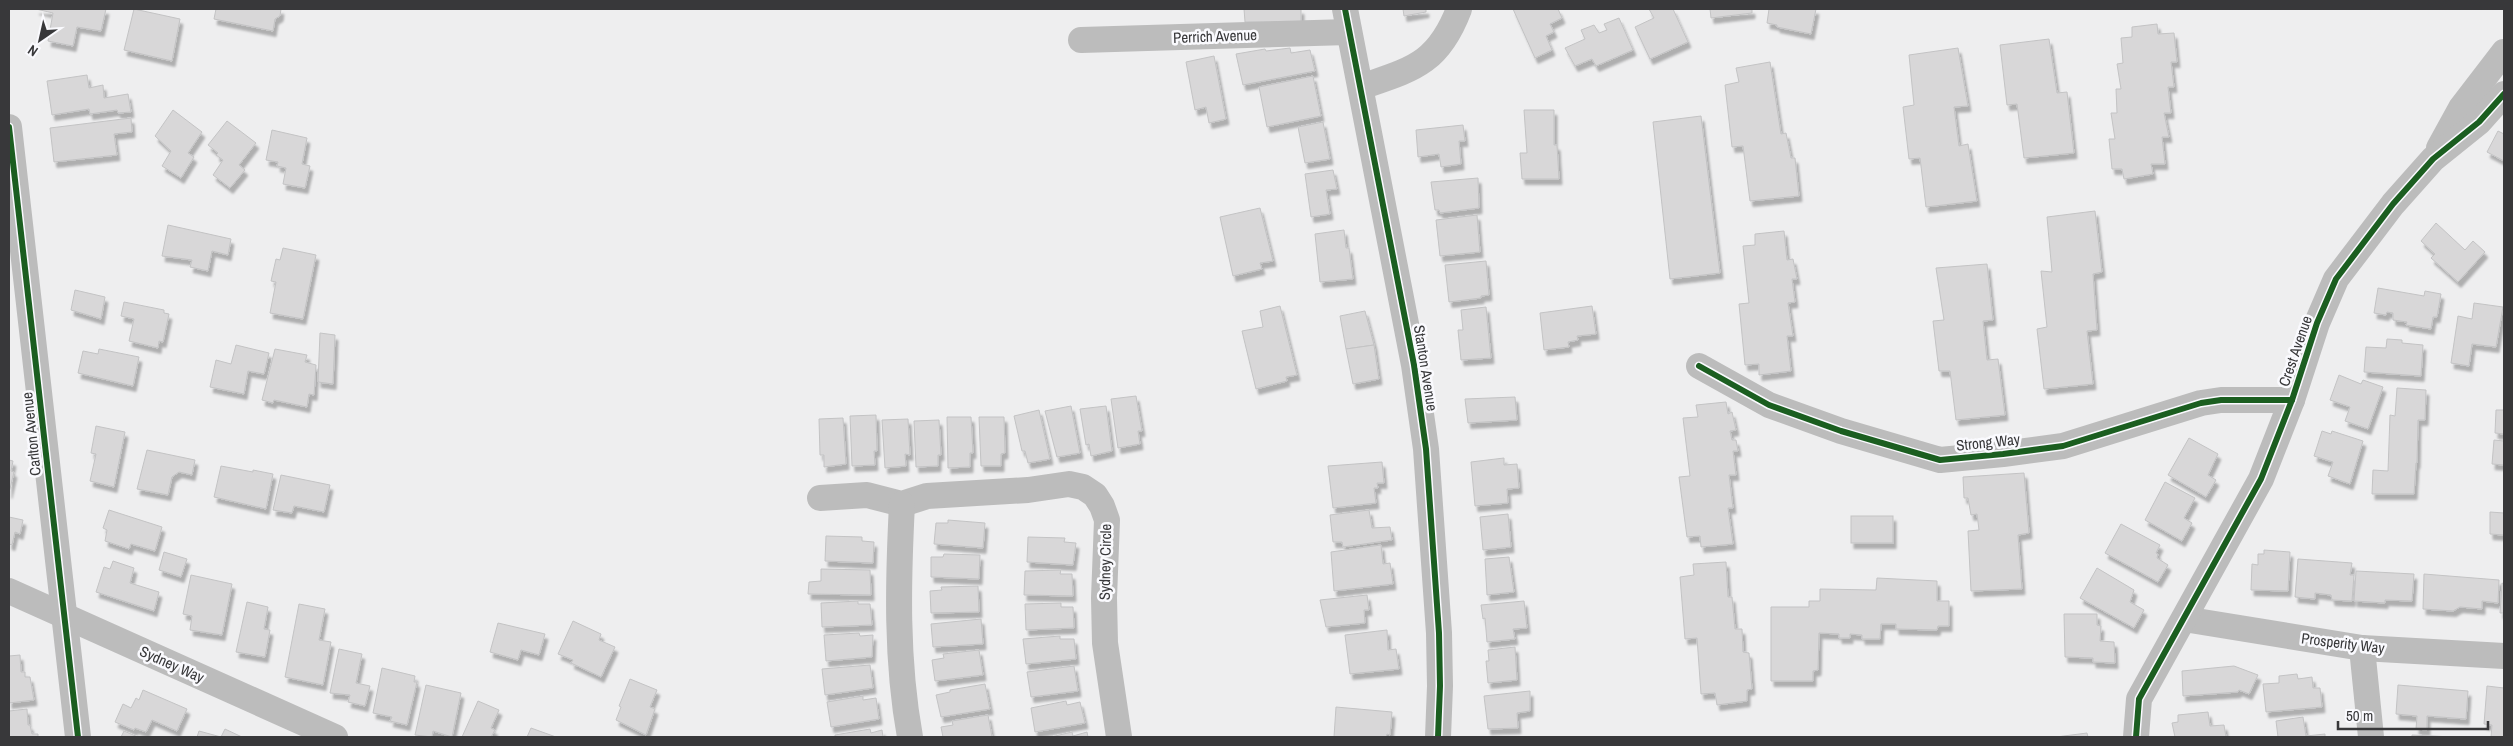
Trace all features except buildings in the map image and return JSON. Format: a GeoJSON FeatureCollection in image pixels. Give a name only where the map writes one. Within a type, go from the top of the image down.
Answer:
{"type":"FeatureCollection","features":[{"type":"Feature","properties":{"kind":"street"},"geometry":{"type":"LineString","coordinates":[[1361,87],[1397,75],[1426,61],[1448,35],[1459,9]]}},
{"type":"Feature","properties":{"kind":"street","name":"Stanton Avenue"},"geometry":{"type":"LineString","coordinates":[[1347,20],[1414,365],[1426,449],[1438,633],[1438,737]]}},
{"type":"Feature","properties":{"kind":"street","name":"Perrich Avenue"},"geometry":{"type":"LineString","coordinates":[[1081,40],[1347,20]]}},
{"type":"Feature","properties":{"kind":"street","name":"Crest Avenue"},"geometry":{"type":"LineString","coordinates":[[2136,737],[2138,700],[2261,479],[2292,400],[2317,323],[2336,279],[2382,218],[2433,158],[2461,108],[2504,52]]}},
{"type":"Feature","properties":{"kind":"street","name":"Crest Avenue"},"geometry":{"type":"LineString","coordinates":[[2433,158],[2479,122],[2504,94]]}},
{"type":"Feature","properties":{"kind":"street","name":"Carlton Avenue"},"geometry":{"type":"LineString","coordinates":[[9,127],[78,737]]}},
{"type":"Feature","properties":{"kind":"street","name":"Strong Way"},"geometry":{"type":"LineString","coordinates":[[1700,366],[1769,405],[1841,431],[1940,460],[2063,446],[2201,403],[2221,400],[2292,400]]}},
{"type":"Feature","properties":{"kind":"street","name":"Sydney Circle"},"geometry":{"type":"LineString","coordinates":[[902,504],[927,496],[1028,490],[1069,484],[1083,487],[1095,495],[1102,506],[1107,520],[1104,598],[1105,643],[1119,737]]}},
{"type":"Feature","properties":{"kind":"street"},"geometry":{"type":"LineString","coordinates":[[820,498],[868,495],[902,504],[899,564],[900,662],[910,737]]}},
{"type":"Feature","properties":{"kind":"street","name":"Sydney Way"},"geometry":{"type":"LineString","coordinates":[[9,591],[335,737]]}},
{"type":"Feature","properties":{"kind":"street","name":"Prosperity Way"},"geometry":{"type":"LineString","coordinates":[[2184,619],[2362,648],[2504,656]]}},
{"type":"Feature","properties":{"kind":"street"},"geometry":{"type":"LineString","coordinates":[[2362,648],[2371,737]]}},
{"type":"Feature","properties":{"kind":"cycle path"},"geometry":{"type":"LineString","coordinates":[[1345,9],[1414,365],[1426,449],[1439,633],[1440,686],[1438,737]]}},
{"type":"Feature","properties":{"kind":"cycle path"},"geometry":{"type":"LineString","coordinates":[[2136,737],[2139,699],[2261,479],[2292,400],[2317,323],[2336,279],[2393,204],[2433,159],[2479,122],[2504,94]]}},
{"type":"Feature","properties":{"kind":"cycle path"},"geometry":{"type":"LineString","coordinates":[[9,127],[78,737]]}},
{"type":"Feature","properties":{"kind":"cycle path"},"geometry":{"type":"LineString","coordinates":[[1699,366],[1769,405],[1841,431],[1940,460],[2063,446],[2201,403],[2221,400],[2292,400]]}}]}
